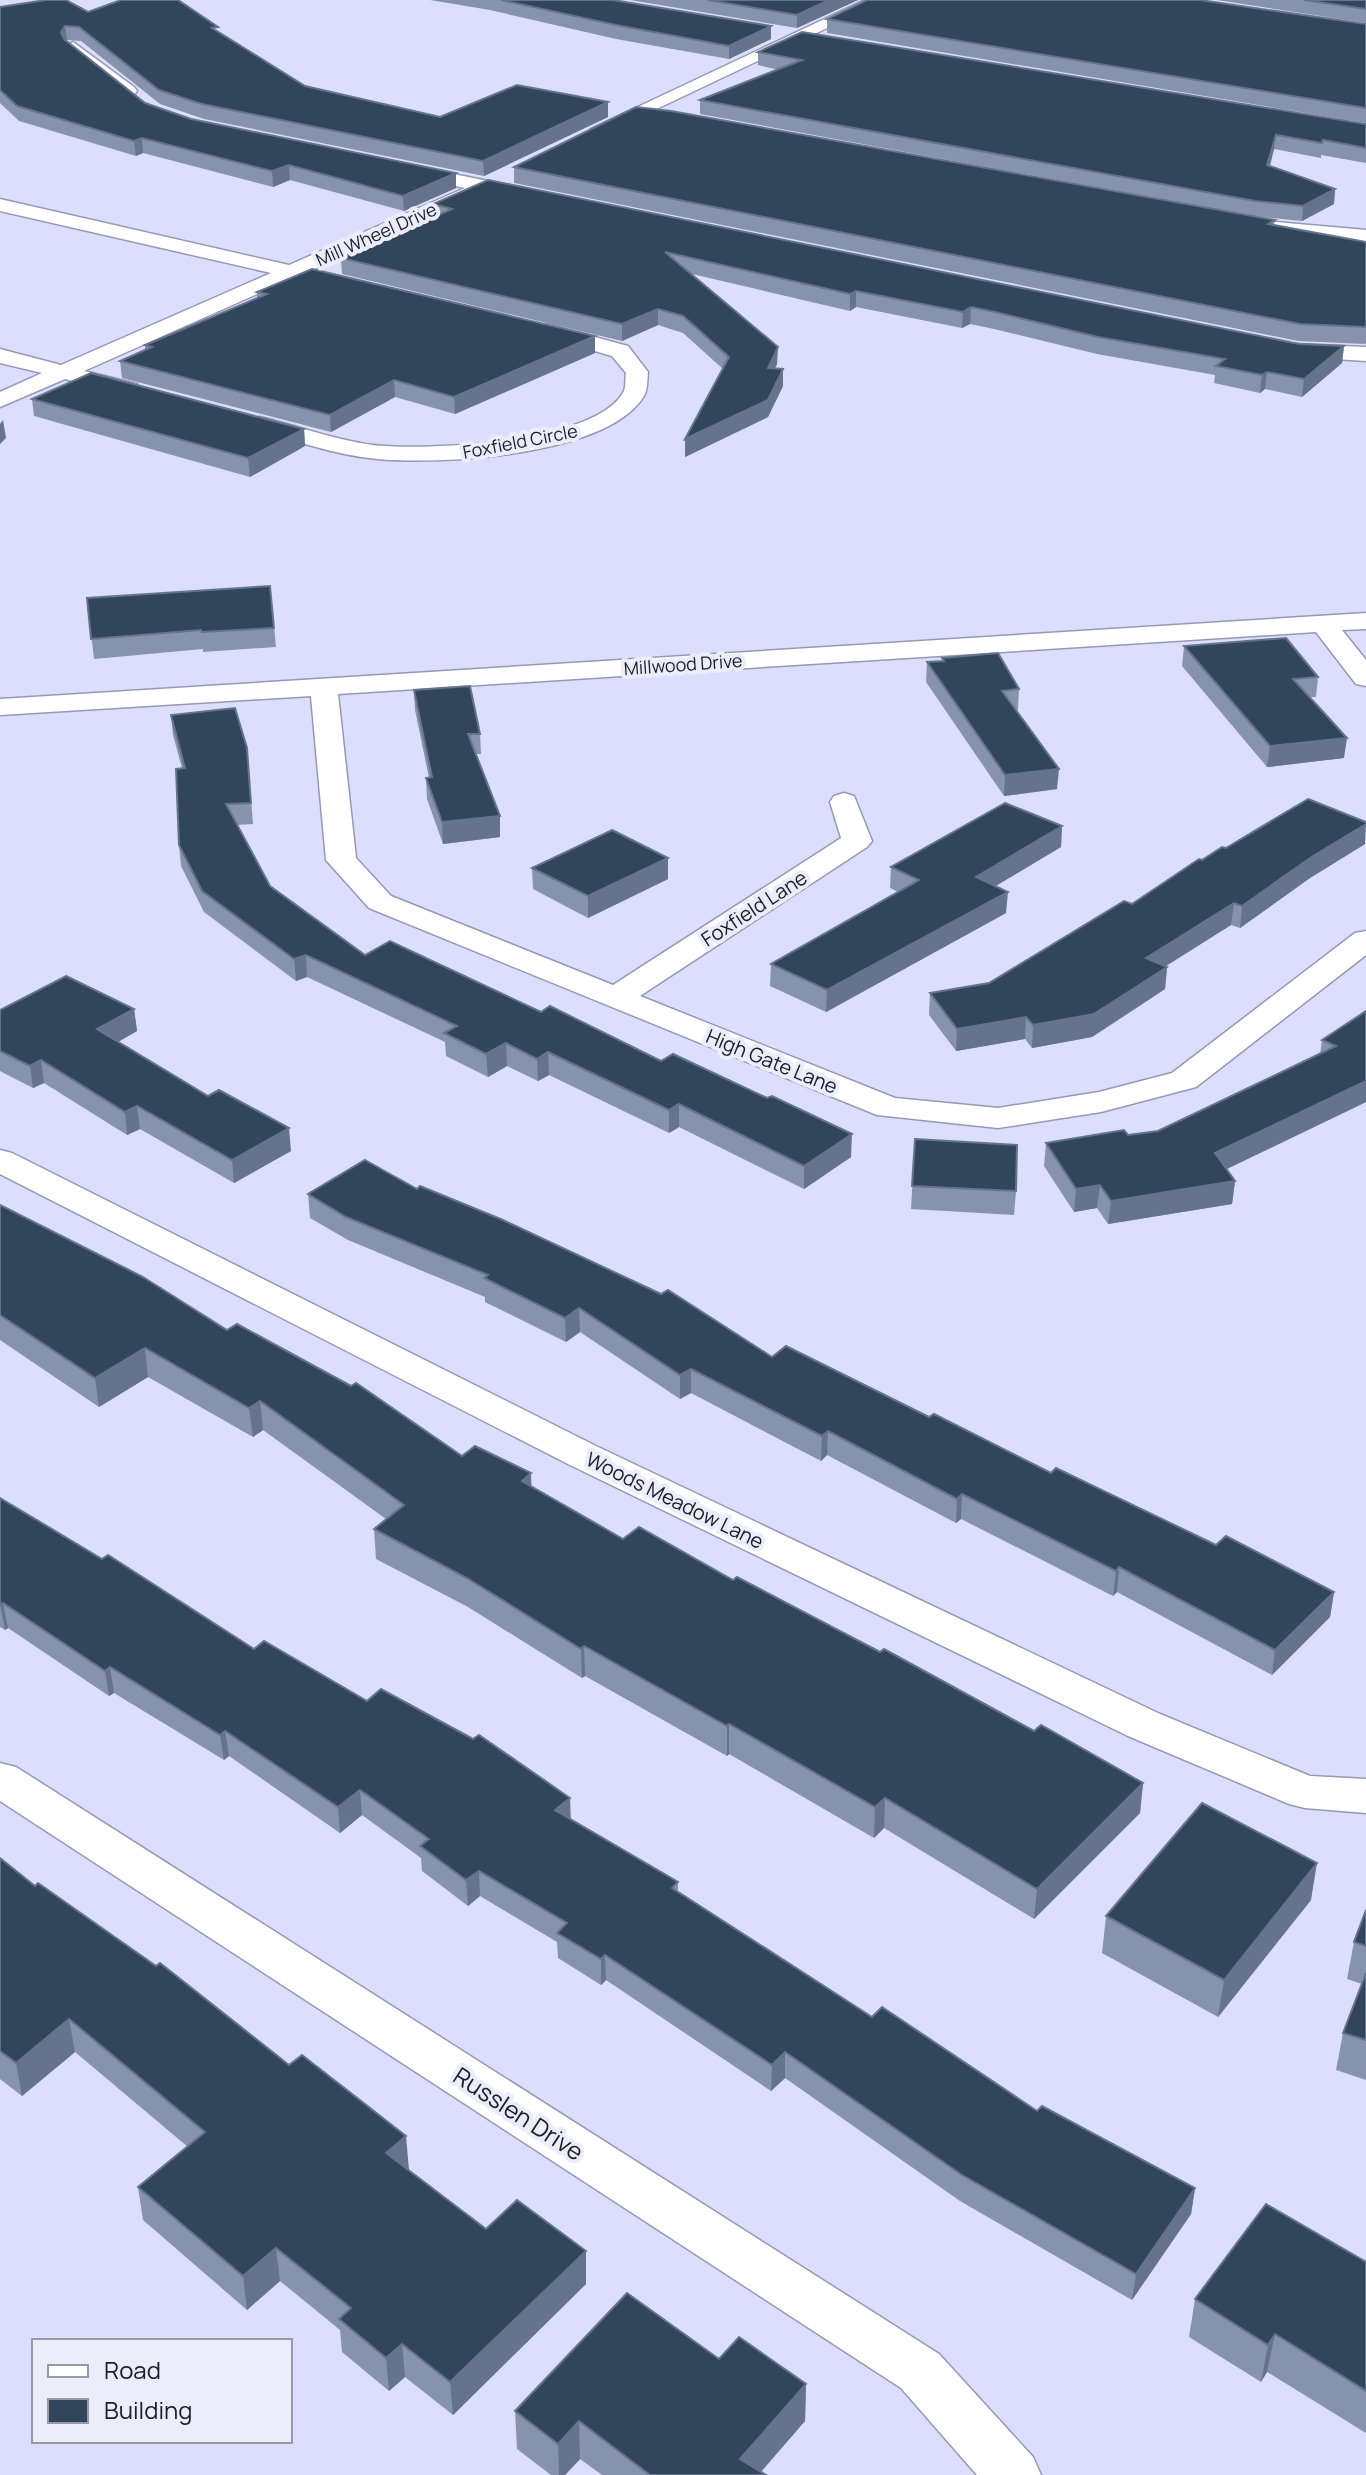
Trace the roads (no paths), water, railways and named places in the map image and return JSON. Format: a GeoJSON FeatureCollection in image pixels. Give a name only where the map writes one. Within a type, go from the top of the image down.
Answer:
{"type":"FeatureCollection","features":[{"type":"Feature","properties":{"kind":"street"},"geometry":{"type":"LineString","coordinates":[[582,138],[878,0]]}},
{"type":"Feature","properties":{"kind":"street"},"geometry":{"type":"LineString","coordinates":[[771,31],[826,41]]}},
{"type":"Feature","properties":{"kind":"street"},"geometry":{"type":"LineString","coordinates":[[73,47],[141,102]]}},
{"type":"Feature","properties":{"kind":"street"},"geometry":{"type":"LineString","coordinates":[[637,111],[668,116]]}},
{"type":"Feature","properties":{"kind":"street"},"geometry":{"type":"LineString","coordinates":[[394,168],[547,199]]}},
{"type":"Feature","properties":{"kind":"street","name":"Mill Wheel Drive"},"geometry":{"type":"LineString","coordinates":[[0,400],[512,173]]}},
{"type":"Feature","properties":{"kind":"street"},"geometry":{"type":"LineString","coordinates":[[0,205],[367,289]]}},
{"type":"Feature","properties":{"kind":"street"},"geometry":{"type":"LineString","coordinates":[[1237,222],[1366,236]]}},
{"type":"Feature","properties":{"kind":"street","name":"Foxfield Circle"},"geometry":{"type":"LineString","coordinates":[[231,417],[323,441],[388,453],[457,454],[576,432],[613,414],[635,393],[637,372],[620,351],[522,325]]}},
{"type":"Feature","properties":{"kind":"street"},"geometry":{"type":"LineString","coordinates":[[1283,348],[1366,354]]}},
{"type":"Feature","properties":{"kind":"street"},"geometry":{"type":"LineString","coordinates":[[0,356],[155,396]]}},
{"type":"Feature","properties":{"kind":"street","name":"Millwood Drive"},"geometry":{"type":"LineString","coordinates":[[0,707],[1366,621]]}},
{"type":"Feature","properties":{"kind":"street"},"geometry":{"type":"LineString","coordinates":[[1323,623],[1366,678]]}},
{"type":"Feature","properties":{"kind":"street","name":"High Gate Lane"},"geometry":{"type":"LineString","coordinates":[[324,686],[341,860],[380,902],[889,1108],[998,1118],[1101,1102],[1184,1080],[1366,940]]}},
{"type":"Feature","properties":{"kind":"street","name":"Foxfield Lane"},"geometry":{"type":"LineString","coordinates":[[615,998],[857,841],[844,802]]}},
{"type":"Feature","properties":{"kind":"street","name":"Woods Meadow Lane"},"geometry":{"type":"LineString","coordinates":[[0,1160],[582,1455],[1144,1725],[1305,1792],[1366,1796]]}},
{"type":"Feature","properties":{"kind":"street","name":"Russlen Drive"},"geometry":{"type":"LineString","coordinates":[[0,1779],[920,2371],[1013,2475]]}}]}
